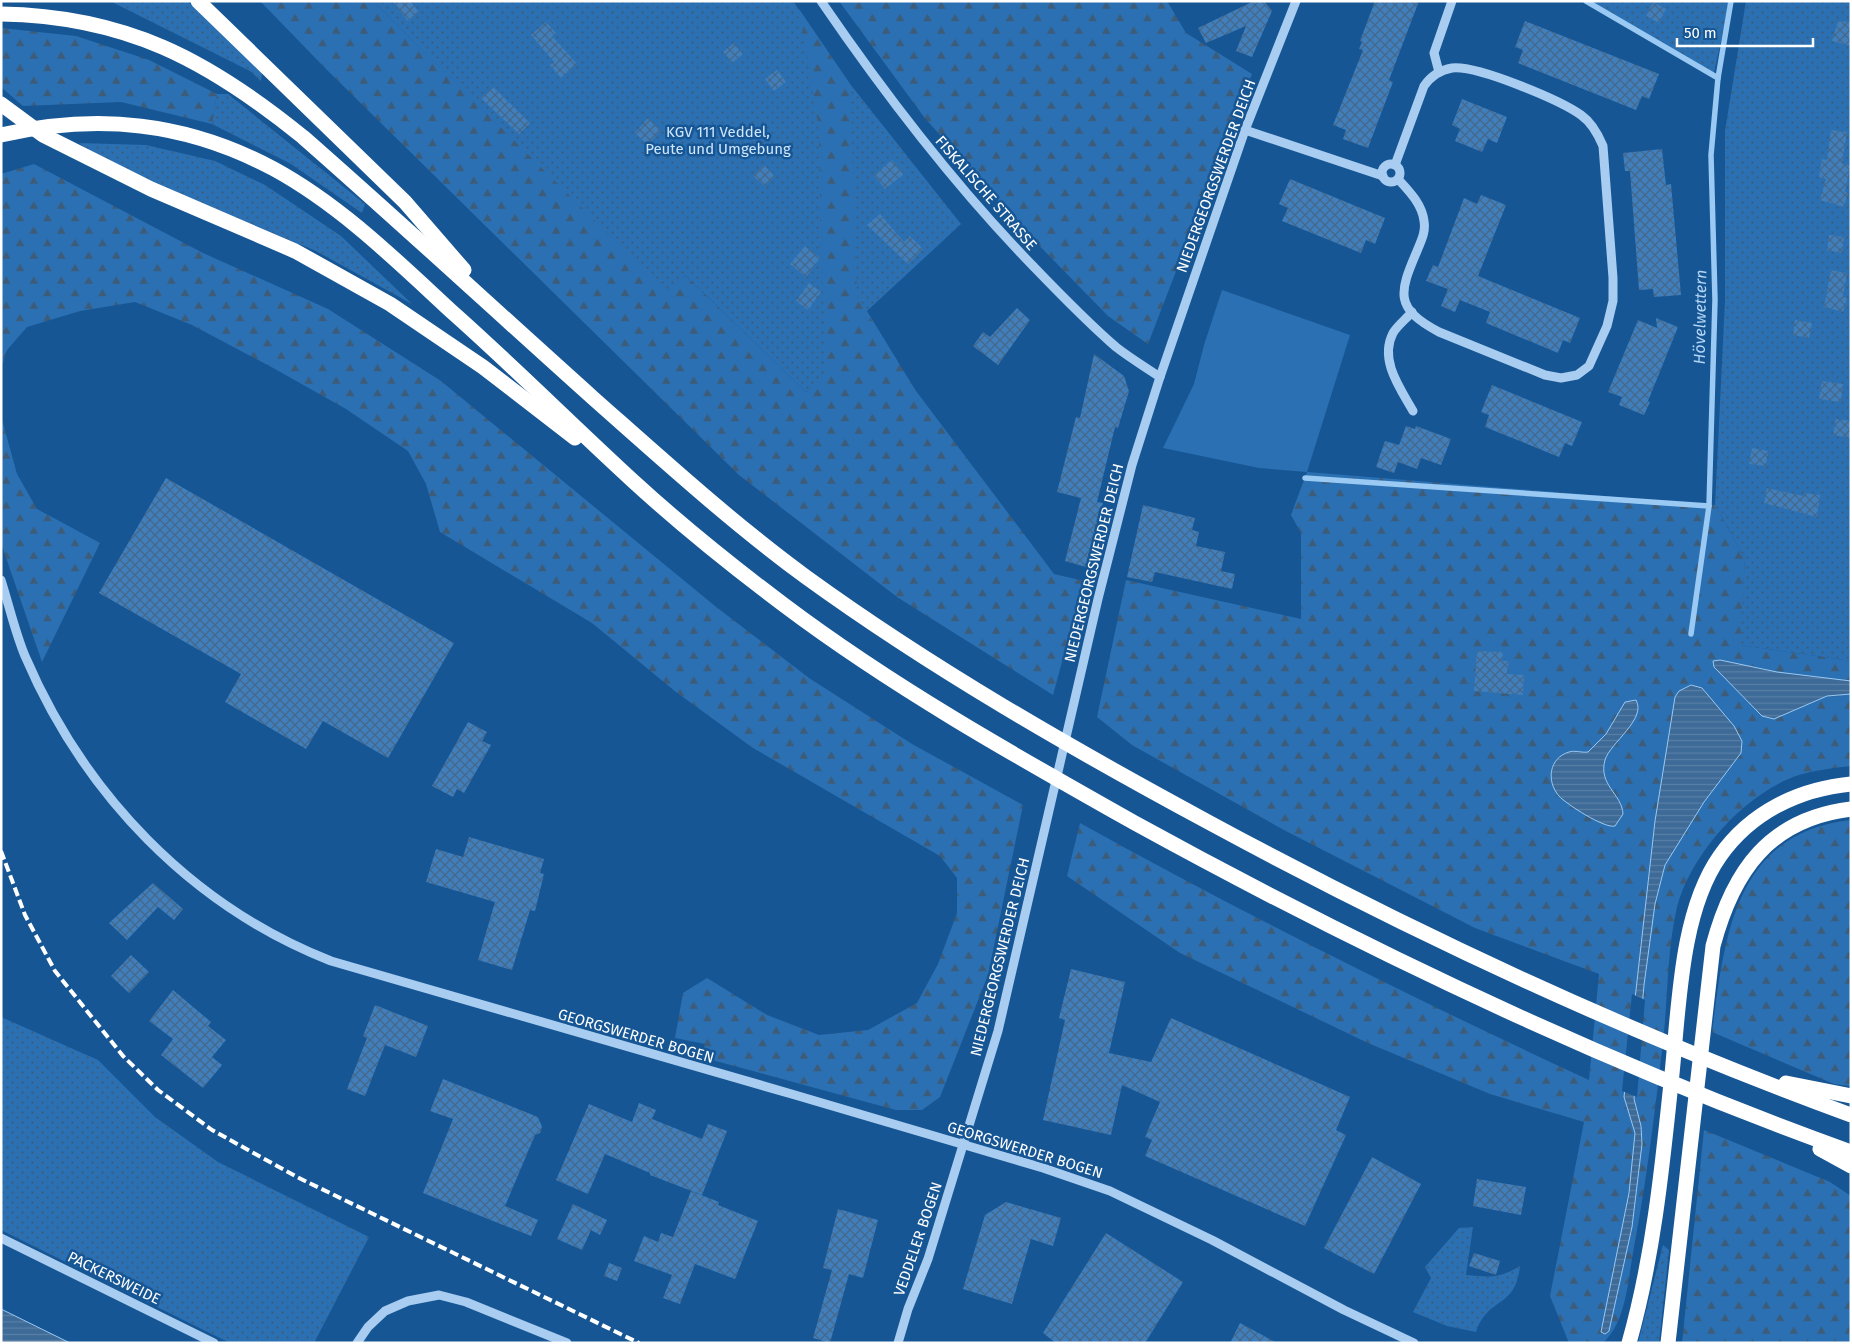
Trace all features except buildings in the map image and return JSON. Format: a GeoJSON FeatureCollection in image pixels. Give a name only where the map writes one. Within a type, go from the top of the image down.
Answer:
{"type":"FeatureCollection","features":[{"type":"Feature","properties":{"kind":"highway"},"geometry":{"type":"LineString","coordinates":[[198,1],[405,202],[509,322]]}},
{"type":"Feature","properties":{"kind":"highway"},"geometry":{"type":"LineString","coordinates":[[1,14],[55,16],[112,27],[144,38],[197,62],[269,110],[358,185],[693,487],[753,536],[875,625],[1040,728],[1256,848],[1484,963],[1737,1073],[1851,1115]]}},
{"type":"Feature","properties":{"kind":"highway"},"geometry":{"type":"LineString","coordinates":[[1,104],[43,136],[151,189],[296,251],[390,304],[483,368],[634,482]]}},
{"type":"Feature","properties":{"kind":"highway"},"geometry":{"type":"LineString","coordinates":[[1,135],[59,124],[87,123],[142,126],[187,134],[234,150],[274,170],[300,185],[380,246],[494,349],[634,482],[708,546],[838,643],[907,689],[1089,797],[1254,888],[1438,980],[1583,1045],[1786,1129],[1851,1152]]}},
{"type":"Feature","properties":{"kind":"highway"},"geometry":{"type":"LineString","coordinates":[[1628,1343],[1643,1283],[1661,1177],[1687,944],[1707,880],[1720,856],[1761,815],[1783,801],[1807,791],[1851,784]]}},
{"type":"Feature","properties":{"kind":"highway"},"geometry":{"type":"LineString","coordinates":[[1668,1343],[1713,946],[1721,917],[1742,873],[1758,852],[1776,836],[1814,816],[1851,809]]}},
{"type":"Feature","properties":{"kind":"highway"},"geometry":{"type":"LineString","coordinates":[[1737,1073],[1851,1096]]}},
{"type":"Feature","properties":{"kind":"highway"},"geometry":{"type":"LineString","coordinates":[[1786,1129],[1851,1166]]}},
{"type":"Feature","properties":{"kind":"street","name":"FISKALISCHE STRASSE"},"geometry":{"type":"LineString","coordinates":[[821,1],[886,94],[934,156],[1000,232],[1077,312],[1117,348],[1160,377]]}},
{"type":"Feature","properties":{"kind":"street","name":"NIEDERGEORGSWERDER DEICH"},"geometry":{"type":"LineString","coordinates":[[963,1145],[998,1031],[1098,599],[1132,465],[1160,377],[1245,130],[1296,1]]}},
{"type":"Feature","properties":{"kind":"street"},"geometry":{"type":"LineString","coordinates":[[1439,72],[1434,53],[1452,1]]}},
{"type":"Feature","properties":{"kind":"street"},"geometry":{"type":"LineString","coordinates":[[1394,165],[1424,86],[1439,72],[1460,68],[1496,78],[1566,105],[1583,116],[1596,130],[1603,146],[1606,166],[1613,301],[1607,326],[1589,366],[1578,375],[1561,378],[1493,356],[1424,324],[1412,312],[1403,298],[1404,282],[1422,239],[1424,220],[1416,200],[1398,179]]}},
{"type":"Feature","properties":{"kind":"street"},"geometry":{"type":"LineString","coordinates":[[1245,130],[1383,176],[1385,180],[1390,182],[1398,179]]}},
{"type":"Feature","properties":{"kind":"street"},"geometry":{"type":"LineString","coordinates":[[1383,176],[1386,166],[1394,165]]}},
{"type":"Feature","properties":{"kind":"street"},"geometry":{"type":"LineString","coordinates":[[1394,165],[1400,172],[1398,179]]}},
{"type":"Feature","properties":{"kind":"street"},"geometry":{"type":"LineString","coordinates":[[1412,312],[1393,333],[1388,350],[1391,370],[1413,411]]}},
{"type":"Feature","properties":{"kind":"street","name":"GEORGSWERDER BOGEN"},"geometry":{"type":"LineString","coordinates":[[1,580],[24,654],[46,700],[81,760],[131,822],[172,864],[209,896],[242,918],[302,951],[331,962],[1073,1178],[1136,1202],[1344,1310],[1414,1343]]}},
{"type":"Feature","properties":{"kind":"street","name":"VEDDELER BOGEN"},"geometry":{"type":"LineString","coordinates":[[898,1343],[908,1309],[928,1259],[963,1145]]}},
{"type":"Feature","properties":{"kind":"street","name":"PACKERSWEIDE"},"geometry":{"type":"LineString","coordinates":[[1,1238],[214,1343]]}},
{"type":"Feature","properties":{"kind":"street"},"geometry":{"type":"LineString","coordinates":[[357,1343],[368,1327],[385,1311],[408,1301],[439,1296],[466,1302],[567,1343]]}},
{"type":"Feature","properties":{"kind":"green space"},"geometry":{"type":"Polygon","coordinates":[[[110,1],[187,1],[262,73],[261,81],[250,71],[110,1]]]}},
{"type":"Feature","properties":{"kind":"green space"},"geometry":{"type":"Polygon","coordinates":[[[260,1],[373,1],[666,291],[685,275],[806,392],[827,372],[821,262],[819,129],[799,9],[850,84],[857,296],[916,391],[1054,574],[1084,581],[1053,695],[897,597],[739,475],[327,70],[260,1]]]}},
{"type":"Feature","properties":{"kind":"green space","name":"KGV 111 Veddel, Peute und Umgebung"},"geometry":{"type":"Polygon","coordinates":[[[373,1],[793,1],[850,84],[961,224],[867,311],[898,362],[827,373],[806,392],[685,275],[666,292],[373,1]]]}},
{"type":"Feature","properties":{"kind":"green space"},"geometry":{"type":"Polygon","coordinates":[[[839,1],[1167,1],[1186,33],[1252,74],[1148,344],[1108,316],[1022,228],[924,117],[839,1]]]}},
{"type":"Feature","properties":{"kind":"green space"},"geometry":{"type":"Polygon","coordinates":[[[1581,1],[1730,1],[1713,77],[1581,1]]]}},
{"type":"Feature","properties":{"kind":"green space"},"geometry":{"type":"Polygon","coordinates":[[[1746,1],[1851,1],[1851,661],[1739,645],[1745,559],[1715,505],[1725,301],[1725,131],[1746,1]]]}},
{"type":"Feature","properties":{"kind":"green space"},"geometry":{"type":"Polygon","coordinates":[[[1,28],[76,36],[149,60],[217,94],[212,124],[121,102],[23,106],[1,87],[1,28]]]}},
{"type":"Feature","properties":{"kind":"green space"},"geometry":{"type":"Polygon","coordinates":[[[217,94],[228,94],[365,204],[362,213],[291,164],[212,124],[217,94]]]}},
{"type":"Feature","properties":{"kind":"green space"},"geometry":{"type":"Polygon","coordinates":[[[79,143],[146,145],[215,161],[265,185],[341,236],[412,304],[316,251],[196,201],[94,154],[79,143]]]}},
{"type":"Feature","properties":{"kind":"green space"},"geometry":{"type":"Polygon","coordinates":[[[34,164],[203,253],[328,309],[441,381],[715,606],[809,678],[912,744],[1023,805],[988,975],[940,1097],[922,1110],[896,1110],[701,1057],[705,1044],[675,1038],[683,993],[707,978],[767,1015],[819,1035],[868,1030],[917,1003],[938,964],[957,913],[957,878],[940,856],[753,748],[676,692],[592,623],[440,532],[426,484],[408,451],[346,409],[192,325],[135,302],[80,311],[27,327],[7,350],[1,368],[1,174],[34,164]]]}},
{"type":"Feature","properties":{"kind":"green space"},"geometry":{"type":"Polygon","coordinates":[[[1222,290],[1350,335],[1307,472],[1259,468],[1163,448],[1194,384],[1204,345],[1222,290]]]}},
{"type":"Feature","properties":{"kind":"green space"},"geometry":{"type":"Polygon","coordinates":[[[1,416],[17,474],[37,509],[100,543],[42,662],[1,543],[1,416]]]}},
{"type":"Feature","properties":{"kind":"green space"},"geometry":{"type":"Polygon","coordinates":[[[1307,472],[1715,505],[1745,559],[1740,645],[1851,661],[1851,681],[1713,662],[1714,667],[1762,716],[1774,719],[1827,696],[1851,694],[1851,766],[1818,770],[1799,775],[1779,783],[1760,795],[1723,827],[1695,866],[1684,887],[1677,907],[1671,940],[1663,1042],[1654,1119],[1628,1285],[1617,1323],[1603,1343],[1569,1343],[1550,1296],[1584,1122],[1490,1094],[1368,1043],[1180,953],[1067,876],[1080,823],[1205,891],[1332,956],[1589,1080],[1599,974],[1475,928],[1284,830],[1132,745],[1097,717],[1126,580],[1301,619],[1301,533],[1291,515],[1307,472]],[[1691,685],[1679,691],[1655,821],[1624,1097],[1635,1133],[1629,1193],[1605,1334],[1609,1331],[1632,1227],[1642,1144],[1641,1126],[1634,1099],[1644,984],[1655,904],[1665,865],[1704,802],[1741,753],[1742,741],[1702,688],[1691,685]]]}},
{"type":"Feature","properties":{"kind":"green space"},"geometry":{"type":"Polygon","coordinates":[[[1851,820],[1851,1086],[1834,1084],[1712,1032],[1723,961],[1731,927],[1742,896],[1759,868],[1781,845],[1812,829],[1851,820]]]}},
{"type":"Feature","properties":{"kind":"green space"},"geometry":{"type":"Polygon","coordinates":[[[1,1017],[98,1060],[155,1117],[218,1162],[369,1237],[314,1343],[230,1343],[1,1230],[1,1017]]]}},
{"type":"Feature","properties":{"kind":"green space"},"geometry":{"type":"Polygon","coordinates":[[[1704,1130],[1830,1182],[1851,1196],[1851,1343],[1682,1343],[1704,1130]]]}},
{"type":"Feature","properties":{"kind":"green space"},"geometry":{"type":"Polygon","coordinates":[[[1473,1227],[1466,1275],[1500,1275],[1520,1266],[1513,1290],[1488,1312],[1481,1320],[1476,1332],[1447,1326],[1413,1312],[1431,1278],[1425,1267],[1459,1228],[1473,1227]]]}},
{"type":"Feature","properties":{"kind":"green space"},"geometry":{"type":"Polygon","coordinates":[[[1663,1245],[1669,1250],[1659,1343],[1638,1343],[1663,1245]]]}},
{"type":"Feature","properties":{"kind":"shaded area"},"geometry":{"type":"Polygon","coordinates":[[[1720,660],[1777,672],[1851,681],[1851,694],[1827,696],[1774,719],[1762,716],[1714,667],[1713,661],[1720,660]]]}},
{"type":"Feature","properties":{"kind":"shaded area"},"geometry":{"type":"Polygon","coordinates":[[[1691,685],[1702,688],[1734,726],[1742,741],[1741,753],[1704,802],[1665,865],[1655,904],[1644,985],[1634,1099],[1641,1126],[1642,1144],[1632,1227],[1609,1331],[1605,1334],[1601,1332],[1629,1193],[1635,1133],[1624,1097],[1655,821],[1675,697],[1679,691],[1691,685]]]}},
{"type":"Feature","properties":{"kind":"shaded area"},"geometry":{"type":"Polygon","coordinates":[[[1636,700],[1638,707],[1632,723],[1608,753],[1605,760],[1604,769],[1607,783],[1619,801],[1623,814],[1615,826],[1610,826],[1586,815],[1559,796],[1552,784],[1552,771],[1557,759],[1562,755],[1571,751],[1588,752],[1606,734],[1625,702],[1636,700]]]}},
{"type":"Feature","properties":{"kind":"shaded area"},"geometry":{"type":"Polygon","coordinates":[[[1,1309],[70,1343],[1,1343],[1,1309]]]}},
{"type":"Feature","properties":{"kind":"pier"},"geometry":{"type":"Polygon","coordinates":[[[1632,994],[1645,1000],[1637,1097],[1622,1091],[1632,994]]]}},
{"type":"Feature","properties":{"kind":"waterway"},"geometry":{"type":"LineString","coordinates":[[1586,1],[1718,78]]}},
{"type":"Feature","properties":{"kind":"waterway","name":"Hövelwettern"},"geometry":{"type":"LineString","coordinates":[[1691,634],[1709,506],[1715,300],[1711,155],[1718,78],[1731,1]]}},
{"type":"Feature","properties":{"kind":"waterway"},"geometry":{"type":"LineString","coordinates":[[1305,478],[1709,506]]}},
{"type":"Feature","properties":{"kind":"railway"},"geometry":{"type":"LineString","coordinates":[[1,851],[25,915],[55,971],[123,1056],[158,1090],[212,1130],[297,1177],[639,1343]]}}]}
